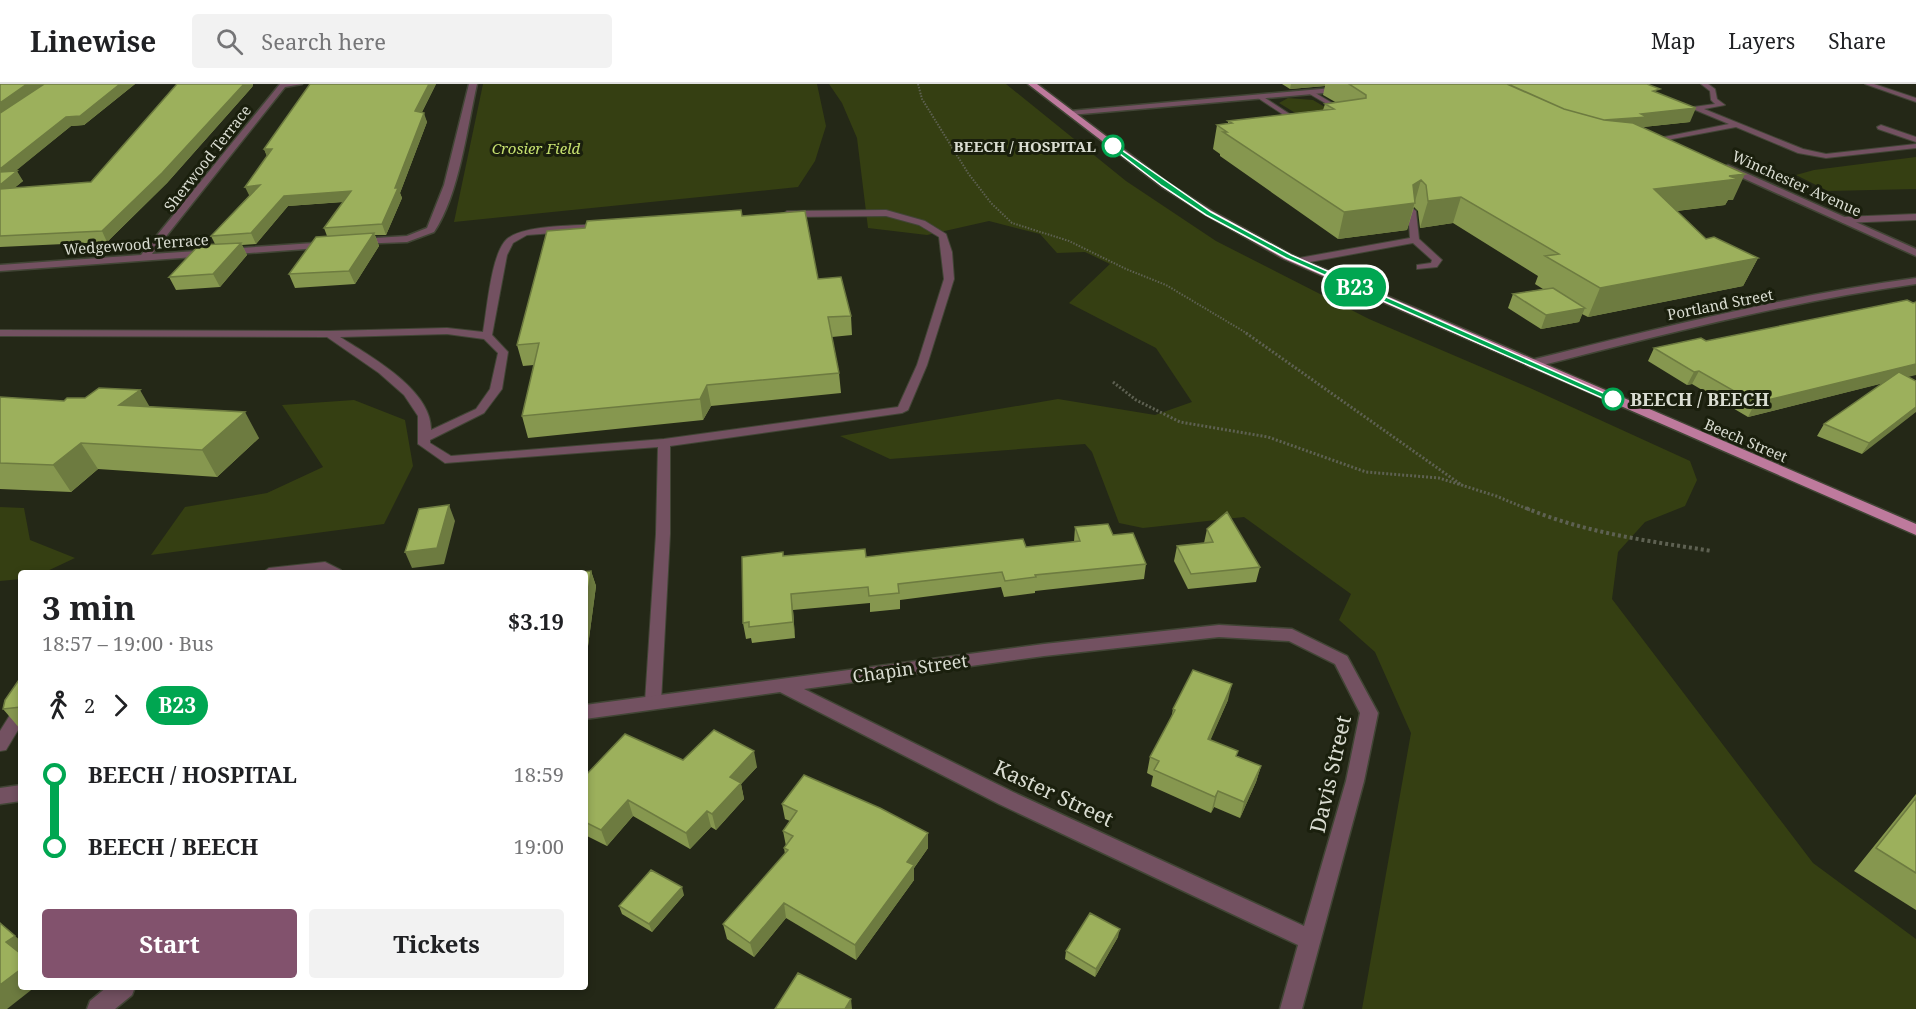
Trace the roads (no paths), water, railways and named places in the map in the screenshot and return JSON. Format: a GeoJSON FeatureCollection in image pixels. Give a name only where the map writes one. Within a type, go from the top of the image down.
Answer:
{"type":"FeatureCollection","features":[{"type":"Feature","properties":{"kind":"main road","name":"Beech Street"},"geometry":{"type":"LineString","coordinates":[[1032,84],[1165,184],[1209,213],[1299,261],[1916,530]]}},
{"type":"Feature","properties":{"kind":"street","name":"Sherwood Terrace"},"geometry":{"type":"LineString","coordinates":[[143,259],[283,85],[298,84]]}},
{"type":"Feature","properties":{"kind":"street","name":"Wedgewood Terrace"},"geometry":{"type":"LineString","coordinates":[[0,268],[416,237],[432,230],[443,206],[473,84]]}},
{"type":"Feature","properties":{"kind":"street"},"geometry":{"type":"LineString","coordinates":[[1070,113],[1350,88]]}},
{"type":"Feature","properties":{"kind":"street"},"geometry":{"type":"LineString","coordinates":[[1664,141],[1680,149]]}},
{"type":"Feature","properties":{"kind":"street","name":"Winchester Avenue"},"geometry":{"type":"LineString","coordinates":[[1715,162],[1916,253]]}},
{"type":"Feature","properties":{"kind":"street","name":"Portland Street"},"geometry":{"type":"LineString","coordinates":[[1531,364],[1649,334],[1873,287],[1916,281]]}},
{"type":"Feature","properties":{"kind":"street","name":"Chapin Street"},"geometry":{"type":"LineString","coordinates":[[588,712],[1044,650],[1219,631],[1237,632]]}},
{"type":"Feature","properties":{"kind":"street","name":"Davis Street"},"geometry":{"type":"LineString","coordinates":[[1237,632],[1292,635],[1341,660],[1369,713],[1355,781],[1291,1009]]}},
{"type":"Feature","properties":{"kind":"street","name":"Kaster Street"},"geometry":{"type":"LineString","coordinates":[[781,685],[1006,798],[1309,939]]}},
{"type":"Feature","properties":{"kind":"street"},"geometry":{"type":"LineString","coordinates":[[0,796],[18,793]]}},
{"type":"Feature","properties":{"kind":"street"},"geometry":{"type":"LineString","coordinates":[[98,1009],[120,990]]}},
{"type":"Feature","properties":{"kind":"lane"},"geometry":{"type":"LineString","coordinates":[[1704,84],[1713,90],[1714,100],[1722,105],[1695,108],[1801,151],[1826,156],[1916,146]]}},
{"type":"Feature","properties":{"kind":"lane"},"geometry":{"type":"LineString","coordinates":[[1868,84],[1916,100]]}},
{"type":"Feature","properties":{"kind":"lane"},"geometry":{"type":"LineString","coordinates":[[1310,92],[1345,112],[1352,119],[1341,122]]}},
{"type":"Feature","properties":{"kind":"lane"},"geometry":{"type":"LineString","coordinates":[[1260,97],[1291,118],[1309,126]]}},
{"type":"Feature","properties":{"kind":"lane"},"geometry":{"type":"LineString","coordinates":[[1334,113],[1345,112]]}},
{"type":"Feature","properties":{"kind":"lane"},"geometry":{"type":"LineString","coordinates":[[1291,118],[1302,117]]}},
{"type":"Feature","properties":{"kind":"lane"},"geometry":{"type":"LineString","coordinates":[[1641,142],[1651,145],[1737,125]]}},
{"type":"Feature","properties":{"kind":"lane"},"geometry":{"type":"LineString","coordinates":[[1881,127],[1916,140]]}},
{"type":"Feature","properties":{"kind":"lane"},"geometry":{"type":"LineString","coordinates":[[1412,211],[1415,240],[1437,261],[1434,265],[1420,267]]}},
{"type":"Feature","properties":{"kind":"lane"},"geometry":{"type":"LineString","coordinates":[[329,334],[363,357],[416,401],[425,418],[423,444],[449,460],[664,443],[902,410],[922,365],[949,279],[943,236],[922,223],[886,213],[779,214]]}},
{"type":"Feature","properties":{"kind":"lane"},"geometry":{"type":"LineString","coordinates":[[1843,220],[1916,217]]}},
{"type":"Feature","properties":{"kind":"lane"},"geometry":{"type":"LineString","coordinates":[[1900,218],[1916,226]]}},
{"type":"Feature","properties":{"kind":"lane"},"geometry":{"type":"LineString","coordinates":[[487,336],[502,255],[510,241],[525,233],[612,226]]}},
{"type":"Feature","properties":{"kind":"lane"},"geometry":{"type":"LineString","coordinates":[[1299,261],[1415,240]]}},
{"type":"Feature","properties":{"kind":"lane"},"geometry":{"type":"LineString","coordinates":[[0,333],[329,334],[447,331],[487,336],[503,352],[496,389],[480,411],[425,438]]}},
{"type":"Feature","properties":{"kind":"lane"},"geometry":{"type":"LineString","coordinates":[[653,702],[663,534],[664,443]]}},
{"type":"Feature","properties":{"kind":"lane"},"geometry":{"type":"LineString","coordinates":[[297,570],[325,567],[330,570]]}},
{"type":"Feature","properties":{"kind":"lane"},"geometry":{"type":"LineString","coordinates":[[0,745],[18,716]]}},
{"type":"Feature","properties":{"kind":"place","name":"BEECH / HOSPITAL"},"geometry":{"type":"Point","coordinates":[1113,146]}},
{"type":"Feature","properties":{"kind":"place","name":"BEECH / BEECH"},"geometry":{"type":"Point","coordinates":[1613,399]}},
{"type":"Feature","properties":{"kind":"park label","name":"Crosier Field"},"geometry":{"type":"Point","coordinates":[536,148]}}]}
